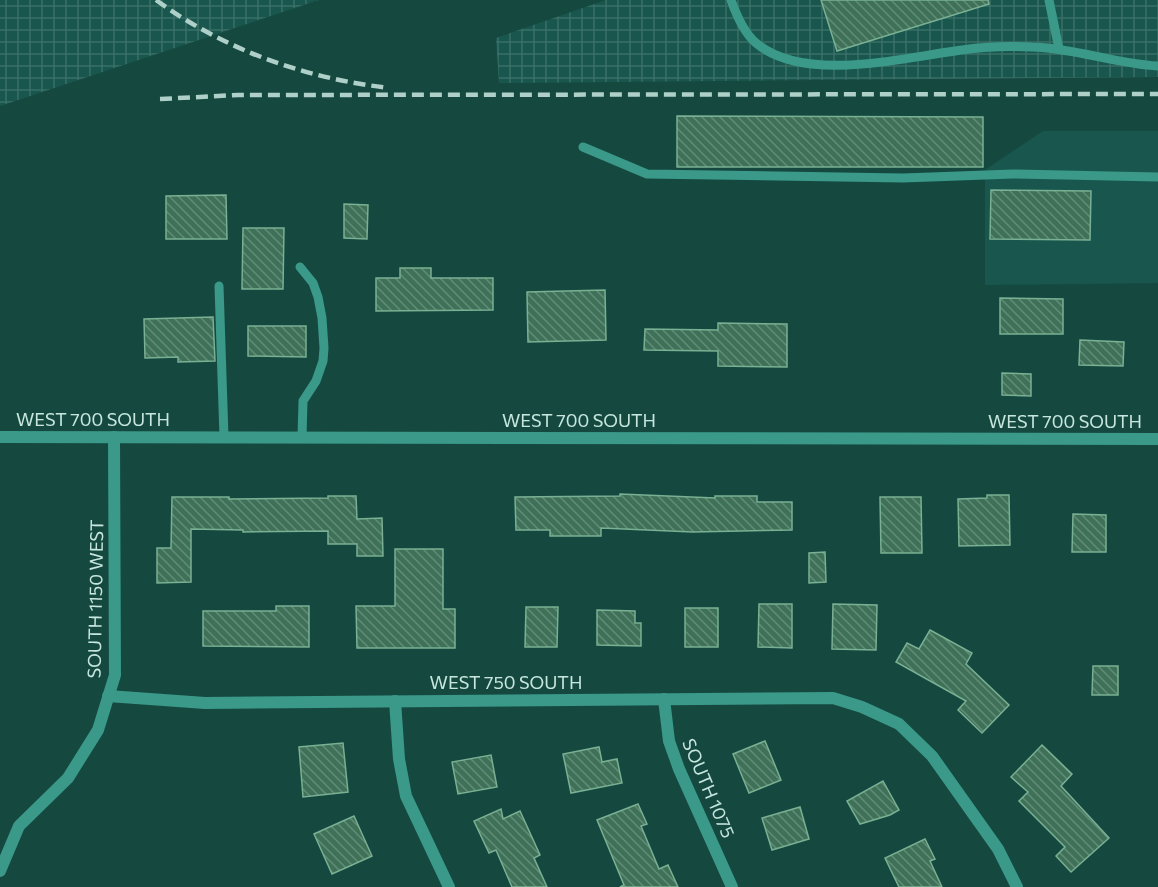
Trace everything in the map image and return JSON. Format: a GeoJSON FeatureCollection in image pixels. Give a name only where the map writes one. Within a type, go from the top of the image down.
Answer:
{"type":"FeatureCollection","features":[{"type":"Feature","properties":{"kind":"street","name":"WEST 700 SOUTH"},"geometry":{"type":"LineString","coordinates":[[0,437],[1158,439]]}},
{"type":"Feature","properties":{"kind":"street","name":"SOUTH 1150 WEST"},"geometry":{"type":"LineString","coordinates":[[0,871],[19,826],[68,778],[98,730],[115,675],[114,437]]}},
{"type":"Feature","properties":{"kind":"street","name":"WEST 750 SOUTH"},"geometry":{"type":"LineString","coordinates":[[108,696],[205,703],[833,698],[862,707],[899,724],[932,756],[998,849],[1017,887]]}},
{"type":"Feature","properties":{"kind":"street","name":"SOUTH 1075"},"geometry":{"type":"LineString","coordinates":[[664,699],[669,741],[679,769],[732,887]]}},
{"type":"Feature","properties":{"kind":"street"},"geometry":{"type":"LineString","coordinates":[[395,701],[399,759],[406,796],[449,887]]}},
{"type":"Feature","properties":{"kind":"lane"},"geometry":{"type":"LineString","coordinates":[[730,0],[754,42],[773,54],[796,61],[852,64],[969,49],[1035,46],[1104,57],[1133,65],[1158,66]]}},
{"type":"Feature","properties":{"kind":"lane"},"geometry":{"type":"LineString","coordinates":[[1048,0],[1059,50]]}},
{"type":"Feature","properties":{"kind":"lane"},"geometry":{"type":"LineString","coordinates":[[583,147],[647,174],[903,178],[1013,174],[1158,177]]}},
{"type":"Feature","properties":{"kind":"lane"},"geometry":{"type":"LineString","coordinates":[[300,267],[313,283],[318,297],[324,348],[323,361],[316,381],[303,401],[302,437]]}},
{"type":"Feature","properties":{"kind":"lane"},"geometry":{"type":"LineString","coordinates":[[219,286],[224,437]]}},
{"type":"Feature","properties":{"kind":"shaded area"},"geometry":{"type":"Polygon","coordinates":[[[0,0],[319,0],[0,106],[0,0]]]}},
{"type":"Feature","properties":{"kind":"shaded area"},"geometry":{"type":"Polygon","coordinates":[[[606,0],[1158,0],[1158,77],[499,83],[496,38],[606,0]]]}},
{"type":"Feature","properties":{"kind":"shaded area"},"geometry":{"type":"Polygon","coordinates":[[[1043,131],[1158,131],[1158,283],[985,285],[985,170],[1043,131]]]}},
{"type":"Feature","properties":{"kind":"building"},"geometry":{"type":"Polygon","coordinates":[[[821,0],[988,0],[989,4],[837,51],[821,0]]]}},
{"type":"Feature","properties":{"kind":"building"},"geometry":{"type":"Polygon","coordinates":[[[677,116],[983,117],[983,167],[677,167],[677,116]]]}},
{"type":"Feature","properties":{"kind":"building"},"geometry":{"type":"Polygon","coordinates":[[[991,190],[1091,191],[1090,240],[990,239],[991,190]]]}},
{"type":"Feature","properties":{"kind":"building"},"geometry":{"type":"Polygon","coordinates":[[[226,195],[227,239],[166,239],[166,196],[226,195]]]}},
{"type":"Feature","properties":{"kind":"building"},"geometry":{"type":"Polygon","coordinates":[[[344,204],[368,205],[367,239],[344,238],[344,204]]]}},
{"type":"Feature","properties":{"kind":"building"},"geometry":{"type":"Polygon","coordinates":[[[243,228],[284,228],[283,289],[242,289],[243,228]]]}},
{"type":"Feature","properties":{"kind":"building"},"geometry":{"type":"Polygon","coordinates":[[[400,268],[431,268],[431,278],[493,278],[493,310],[376,311],[376,278],[400,278],[400,268]]]}},
{"type":"Feature","properties":{"kind":"building"},"geometry":{"type":"Polygon","coordinates":[[[605,290],[606,340],[528,342],[527,292],[605,290]]]}},
{"type":"Feature","properties":{"kind":"building"},"geometry":{"type":"Polygon","coordinates":[[[1000,298],[1063,299],[1063,334],[1000,334],[1000,298]]]}},
{"type":"Feature","properties":{"kind":"building"},"geometry":{"type":"Polygon","coordinates":[[[213,317],[215,361],[178,362],[178,357],[145,358],[144,319],[213,317]]]}},
{"type":"Feature","properties":{"kind":"building"},"geometry":{"type":"Polygon","coordinates":[[[718,323],[787,324],[787,367],[718,366],[718,351],[644,350],[645,329],[718,330],[718,323]]]}},
{"type":"Feature","properties":{"kind":"building"},"geometry":{"type":"Polygon","coordinates":[[[248,326],[306,326],[306,357],[248,356],[248,326]]]}},
{"type":"Feature","properties":{"kind":"building"},"geometry":{"type":"Polygon","coordinates":[[[1080,340],[1124,342],[1123,366],[1079,365],[1080,340]]]}},
{"type":"Feature","properties":{"kind":"building"},"geometry":{"type":"Polygon","coordinates":[[[1002,373],[1031,374],[1031,396],[1002,395],[1002,373]]]}},
{"type":"Feature","properties":{"kind":"building"},"geometry":{"type":"Polygon","coordinates":[[[620,494],[715,498],[715,496],[757,496],[757,502],[792,502],[792,530],[693,532],[601,528],[601,536],[550,536],[550,530],[516,530],[515,497],[620,496],[620,494]]]}},
{"type":"Feature","properties":{"kind":"building"},"geometry":{"type":"Polygon","coordinates":[[[987,495],[1009,495],[1010,545],[959,546],[958,499],[987,498],[987,495]]]}},
{"type":"Feature","properties":{"kind":"building"},"geometry":{"type":"Polygon","coordinates":[[[328,496],[356,496],[357,519],[382,518],[383,556],[357,556],[357,544],[328,544],[328,531],[243,532],[243,530],[191,529],[191,582],[157,583],[157,548],[171,548],[172,497],[229,497],[229,499],[328,498],[328,496]]]}},
{"type":"Feature","properties":{"kind":"building"},"geometry":{"type":"Polygon","coordinates":[[[880,497],[921,497],[922,553],[881,553],[880,497]]]}},
{"type":"Feature","properties":{"kind":"building"},"geometry":{"type":"Polygon","coordinates":[[[1073,514],[1106,515],[1106,552],[1072,552],[1073,514]]]}},
{"type":"Feature","properties":{"kind":"building"},"geometry":{"type":"Polygon","coordinates":[[[395,549],[443,549],[443,609],[455,609],[455,648],[357,648],[356,606],[395,606],[395,549]]]}},
{"type":"Feature","properties":{"kind":"building"},"geometry":{"type":"Polygon","coordinates":[[[825,552],[826,582],[809,583],[809,553],[825,552]]]}},
{"type":"Feature","properties":{"kind":"building"},"geometry":{"type":"Polygon","coordinates":[[[759,604],[792,604],[792,648],[758,647],[759,604]]]}},
{"type":"Feature","properties":{"kind":"building"},"geometry":{"type":"Polygon","coordinates":[[[833,604],[877,605],[876,650],[832,649],[833,604]]]}},
{"type":"Feature","properties":{"kind":"building"},"geometry":{"type":"Polygon","coordinates":[[[276,606],[309,606],[309,647],[203,646],[203,611],[276,611],[276,606]]]}},
{"type":"Feature","properties":{"kind":"building"},"geometry":{"type":"Polygon","coordinates":[[[526,607],[558,607],[557,647],[525,647],[526,607]]]}},
{"type":"Feature","properties":{"kind":"building"},"geometry":{"type":"Polygon","coordinates":[[[685,608],[718,608],[718,647],[685,647],[685,608]]]}},
{"type":"Feature","properties":{"kind":"building"},"geometry":{"type":"Polygon","coordinates":[[[597,610],[635,611],[635,623],[641,623],[641,646],[597,645],[597,610]]]}},
{"type":"Feature","properties":{"kind":"building"},"geometry":{"type":"Polygon","coordinates":[[[930,630],[972,653],[966,664],[1009,705],[982,733],[958,710],[966,701],[896,662],[907,643],[919,649],[930,630]]]}},
{"type":"Feature","properties":{"kind":"building"},"geometry":{"type":"Polygon","coordinates":[[[1093,666],[1118,666],[1118,695],[1092,695],[1093,666]]]}},
{"type":"Feature","properties":{"kind":"building"},"geometry":{"type":"Polygon","coordinates":[[[765,741],[781,780],[749,793],[733,754],[765,741]]]}},
{"type":"Feature","properties":{"kind":"building"},"geometry":{"type":"Polygon","coordinates":[[[343,743],[348,792],[303,797],[299,747],[343,743]]]}},
{"type":"Feature","properties":{"kind":"building"},"geometry":{"type":"Polygon","coordinates":[[[1042,745],[1072,774],[1061,786],[1109,838],[1071,872],[1056,856],[1065,847],[1019,801],[1028,792],[1011,777],[1042,745]]]}},
{"type":"Feature","properties":{"kind":"building"},"geometry":{"type":"Polygon","coordinates":[[[599,747],[602,762],[617,759],[622,783],[571,793],[563,754],[599,747]]]}},
{"type":"Feature","properties":{"kind":"building"},"geometry":{"type":"Polygon","coordinates":[[[491,755],[497,787],[458,794],[452,762],[491,755]]]}},
{"type":"Feature","properties":{"kind":"building"},"geometry":{"type":"Polygon","coordinates":[[[883,781],[899,810],[860,824],[847,801],[883,781]]]}},
{"type":"Feature","properties":{"kind":"building"},"geometry":{"type":"Polygon","coordinates":[[[638,804],[647,824],[641,826],[659,869],[668,865],[678,887],[620,887],[624,885],[597,820],[638,804]]]}},
{"type":"Feature","properties":{"kind":"building"},"geometry":{"type":"Polygon","coordinates":[[[800,807],[809,839],[772,850],[762,818],[800,807]]]}},
{"type":"Feature","properties":{"kind":"building"},"geometry":{"type":"Polygon","coordinates":[[[501,809],[503,819],[520,811],[540,855],[534,858],[547,887],[512,887],[496,850],[489,853],[474,821],[501,809]]]}},
{"type":"Feature","properties":{"kind":"building"},"geometry":{"type":"Polygon","coordinates":[[[354,816],[372,856],[332,874],[314,834],[354,816]]]}},
{"type":"Feature","properties":{"kind":"building"},"geometry":{"type":"Polygon","coordinates":[[[925,839],[935,859],[930,861],[942,887],[899,887],[885,858],[925,839]]]}},
{"type":"Feature","properties":{"kind":"railway"},"geometry":{"type":"LineString","coordinates":[[156,0],[182,18],[266,59],[326,77],[389,88]]}},
{"type":"Feature","properties":{"kind":"railway"},"geometry":{"type":"LineString","coordinates":[[160,99],[238,95],[1158,94]]}}]}
